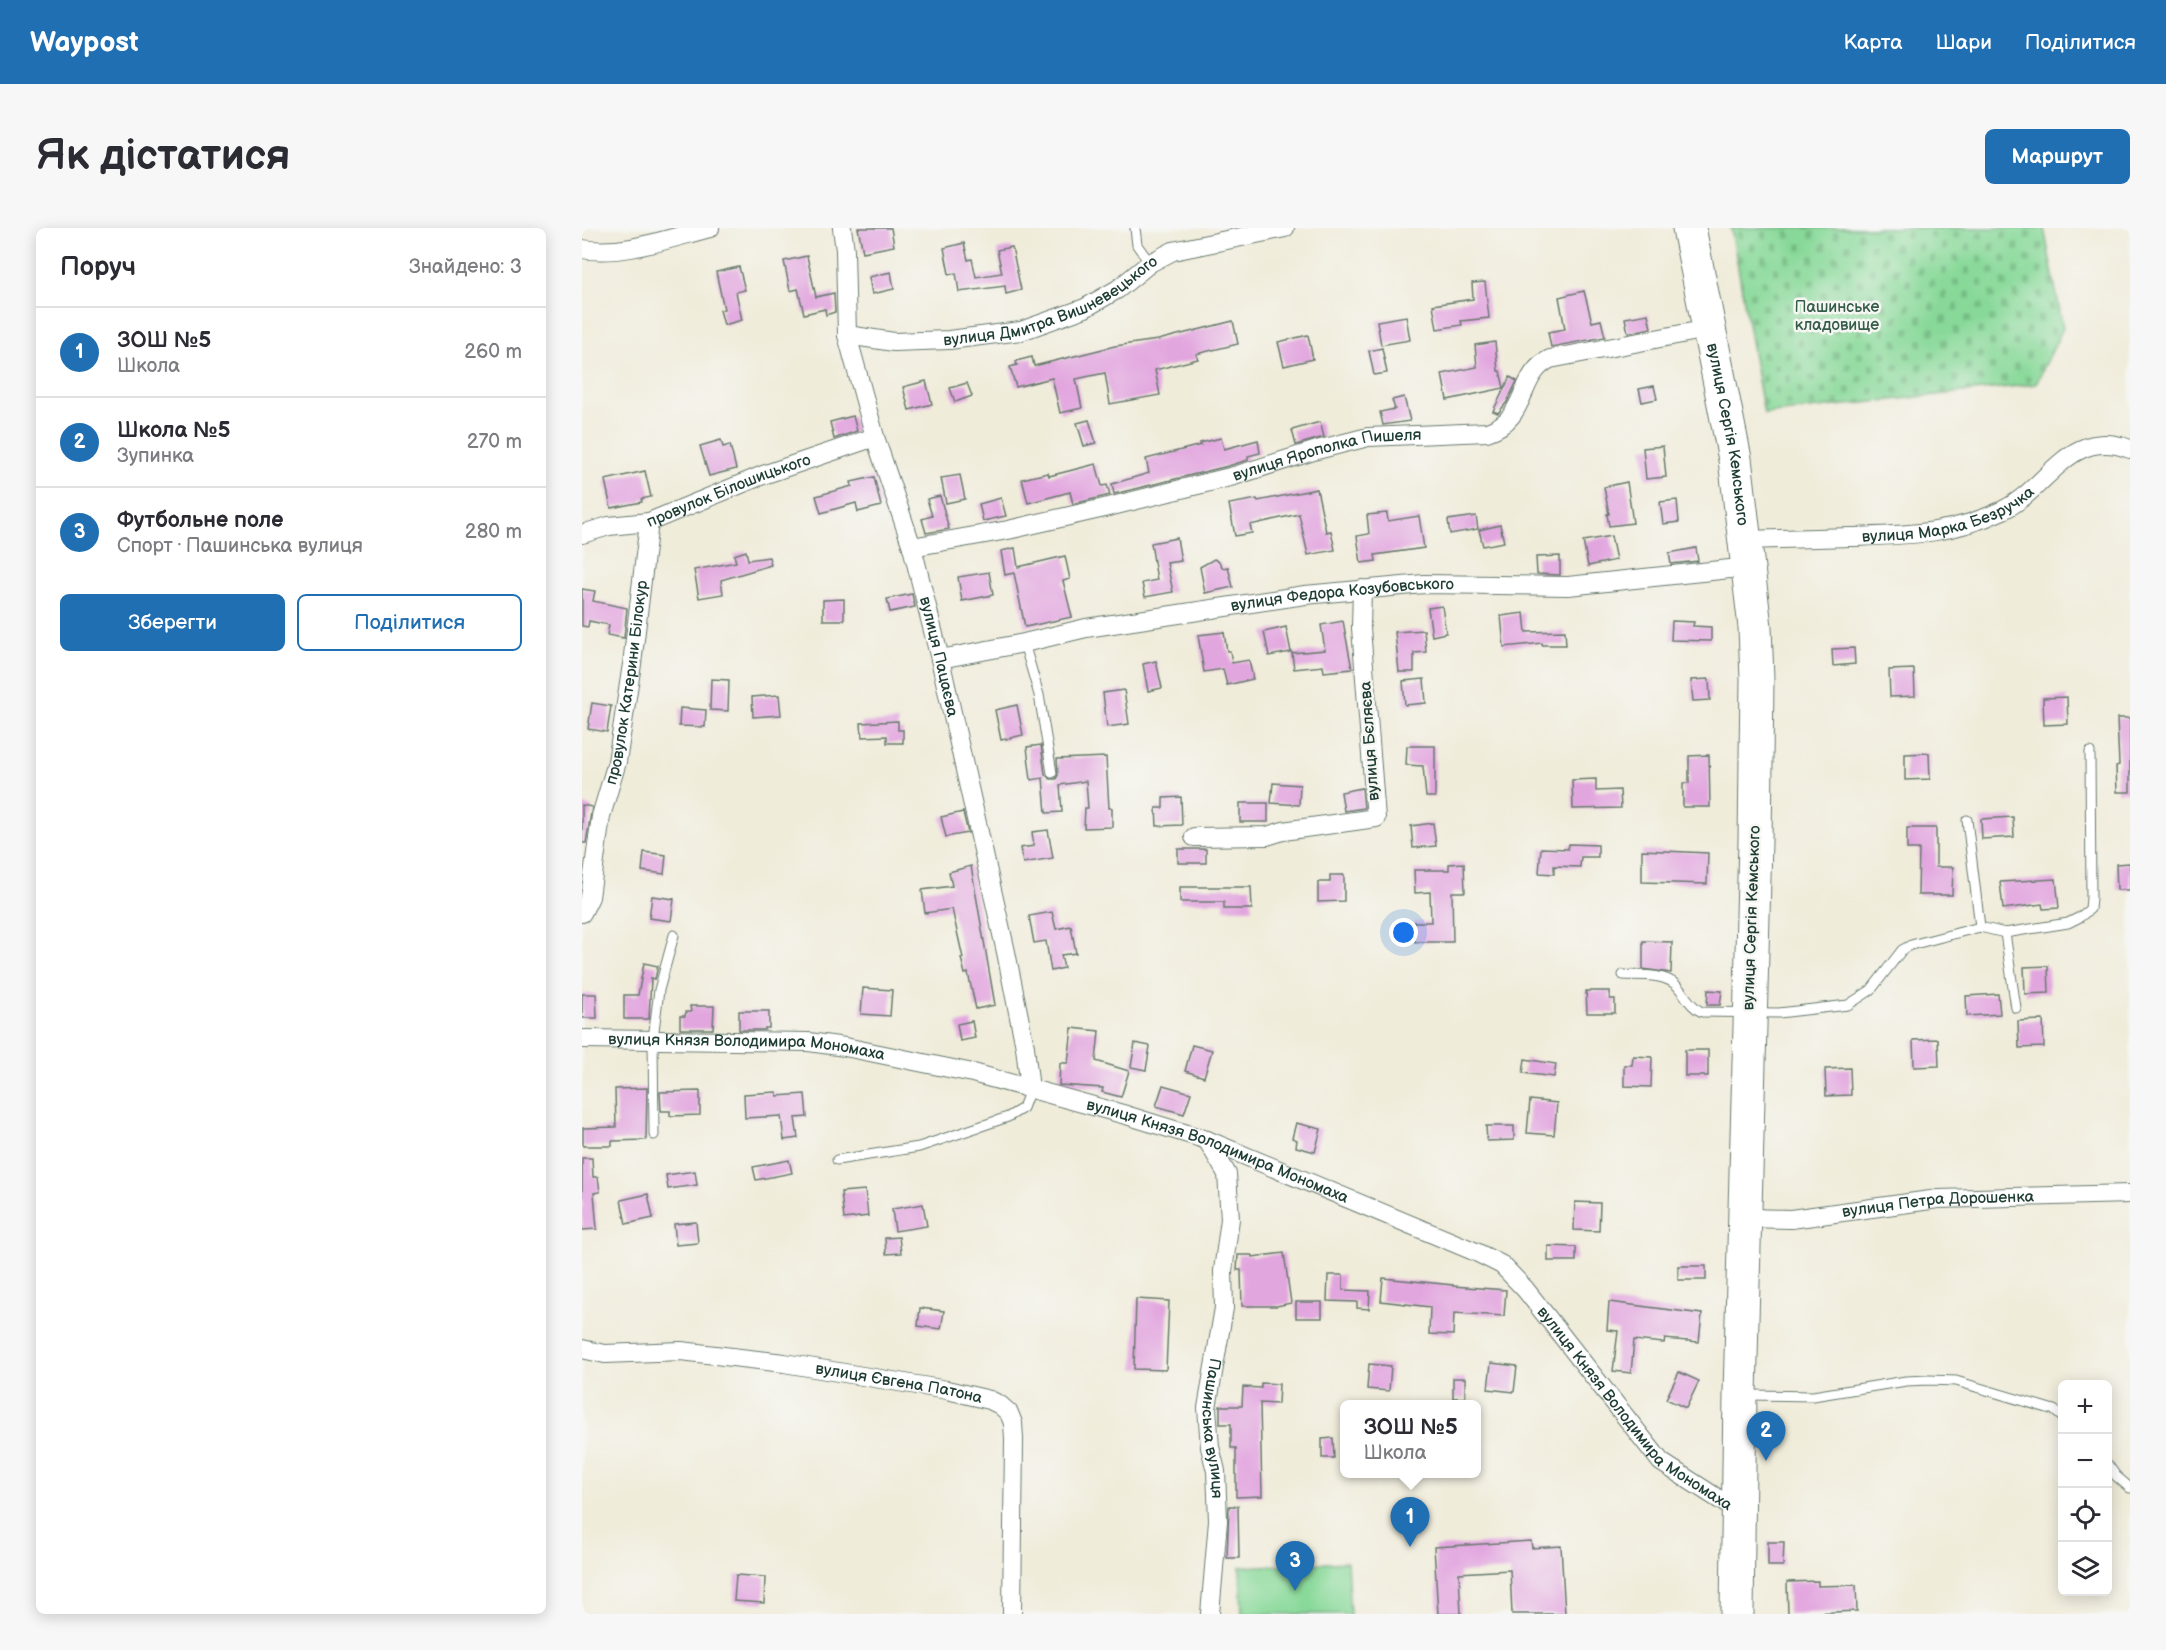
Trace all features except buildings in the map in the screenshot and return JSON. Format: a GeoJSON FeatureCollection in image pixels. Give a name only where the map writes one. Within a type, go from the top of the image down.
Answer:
{"type":"FeatureCollection","features":[{"type":"Feature","properties":{"kind":"highway","name":"вулиця Сергія Кемського"},"geometry":{"type":"LineString","coordinates":[[1689,228],[1735,459],[1748,553],[1757,679],[1737,1614]]}},
{"type":"Feature","properties":{"kind":"street"},"geometry":{"type":"LineString","coordinates":[[582,249],[597,251],[636,246],[710,228]]}},
{"type":"Feature","properties":{"kind":"street","name":"вулиця Пацаєва"},"geometry":{"type":"LineString","coordinates":[[842,228],[845,250],[847,335],[875,437],[912,547],[940,659],[1006,952],[1025,1047],[1030,1089]]}},
{"type":"Feature","properties":{"kind":"street","name":"вулиця Дмитра Вишневецького"},"geometry":{"type":"LineString","coordinates":[[847,335],[894,342],[949,340],[1021,332],[1085,308],[1118,289],[1150,263],[1173,251],[1285,228]]}},
{"type":"Feature","properties":{"kind":"street","name":"вулиця Ярополка Пишеля"},"geometry":{"type":"LineString","coordinates":[[912,547],[1008,530],[1111,507],[1234,476],[1368,437],[1487,432],[1498,429],[1511,418],[1536,370],[1550,359],[1708,329]]}},
{"type":"Feature","properties":{"kind":"street","name":"провулок Білошицького"},"geometry":{"type":"LineString","coordinates":[[582,534],[609,526],[649,522],[763,475],[875,437]]}},
{"type":"Feature","properties":{"kind":"street","name":"вулиця Марка Безручка"},"geometry":{"type":"LineString","coordinates":[[1748,553],[1946,530],[2014,505],[2061,462],[2082,448],[2100,444],[2118,445],[2130,449]]}},
{"type":"Feature","properties":{"kind":"street","name":"провулок Катерини Білокур"},"geometry":{"type":"LineString","coordinates":[[582,913],[590,897],[601,816],[617,762],[632,664],[649,522]]}},
{"type":"Feature","properties":{"kind":"street","name":"вулиця Федора Козубовського"},"geometry":{"type":"LineString","coordinates":[[940,659],[1086,628],[1305,595],[1424,584],[1568,586],[1748,553]]}},
{"type":"Feature","properties":{"kind":"street","name":"вулиця Бєляєва"},"geometry":{"type":"LineString","coordinates":[[1194,837],[1267,836],[1283,831],[1376,818],[1361,628],[1362,589]]}},
{"type":"Feature","properties":{"kind":"street","name":"вулиця Князя Володимира Мономаха"},"geometry":{"type":"LineString","coordinates":[[582,1039],[809,1042],[845,1047],[973,1073],[1207,1140],[1476,1252],[1502,1265],[1526,1289],[1661,1462],[1738,1512]]}},
{"type":"Feature","properties":{"kind":"street","name":"Пашинська вулиця"},"geometry":{"type":"LineString","coordinates":[[1207,1140],[1227,1174],[1230,1219],[1223,1271],[1224,1308],[1207,1408],[1210,1447],[1216,1471],[1218,1521],[1210,1614]]}},
{"type":"Feature","properties":{"kind":"street","name":"вулиця Петра Дорошенка"},"geometry":{"type":"LineString","coordinates":[[1745,1218],[1791,1219],[1938,1199],[2130,1194]]}},
{"type":"Feature","properties":{"kind":"street","name":"вулиця Євгена Патона"},"geometry":{"type":"LineString","coordinates":[[582,1349],[605,1354],[681,1351],[784,1363],[947,1390],[990,1400],[1000,1405],[1009,1413],[1013,1423],[1014,1439],[1012,1614]]}},
{"type":"Feature","properties":{"kind":"lane"},"geometry":{"type":"LineString","coordinates":[[1135,228],[1137,245],[1150,263]]}},
{"type":"Feature","properties":{"kind":"lane"},"geometry":{"type":"LineString","coordinates":[[1024,643],[1039,695],[1052,773]]}},
{"type":"Feature","properties":{"kind":"lane"},"geometry":{"type":"LineString","coordinates":[[1623,975],[1667,980],[1675,985],[1692,1006],[1702,1012],[1779,1013],[1848,1005],[1871,990],[1902,950],[1911,945],[1980,927],[2005,933],[2068,923],[2090,909],[2090,752]]}},
{"type":"Feature","properties":{"kind":"lane"},"geometry":{"type":"LineString","coordinates":[[1966,820],[1980,927]]}},
{"type":"Feature","properties":{"kind":"lane"},"geometry":{"type":"LineString","coordinates":[[2005,933],[2016,1008]]}},
{"type":"Feature","properties":{"kind":"lane"},"geometry":{"type":"LineString","coordinates":[[654,1136],[653,1039],[659,990],[674,935]]}},
{"type":"Feature","properties":{"kind":"lane"},"geometry":{"type":"LineString","coordinates":[[837,1160],[919,1147],[1008,1118],[1023,1108],[1030,1089]]}},
{"type":"Feature","properties":{"kind":"lane"},"geometry":{"type":"LineString","coordinates":[[1740,1394],[1813,1396],[1906,1381],[1947,1381],[2054,1410],[2058,1414]]}},
{"type":"Feature","properties":{"kind":"lane"},"geometry":{"type":"LineString","coordinates":[[2112,1470],[2130,1488]]}},
{"type":"Feature","properties":{"kind":"green space","name":"Пашинське кладовище"},"geometry":{"type":"Polygon","coordinates":[[[1731,228],[2044,228],[2063,328],[2036,384],[1764,414],[1731,228]]]}},
{"type":"Feature","properties":{"kind":"green space"},"geometry":{"type":"Polygon","coordinates":[[[1347,1562],[1350,1614],[1242,1614],[1240,1567],[1347,1562]]]}},
{"type":"Feature","properties":{"kind":"place","name":"Школа №5"},"geometry":{"type":"Point","coordinates":[1766,1461]}},
{"type":"Feature","properties":{"kind":"place","name":"ЗОШ №5"},"geometry":{"type":"Point","coordinates":[1410,1547]}},
{"type":"Feature","properties":{"kind":"place","name":"Футбольне поле"},"geometry":{"type":"Point","coordinates":[1295,1591]}}]}
